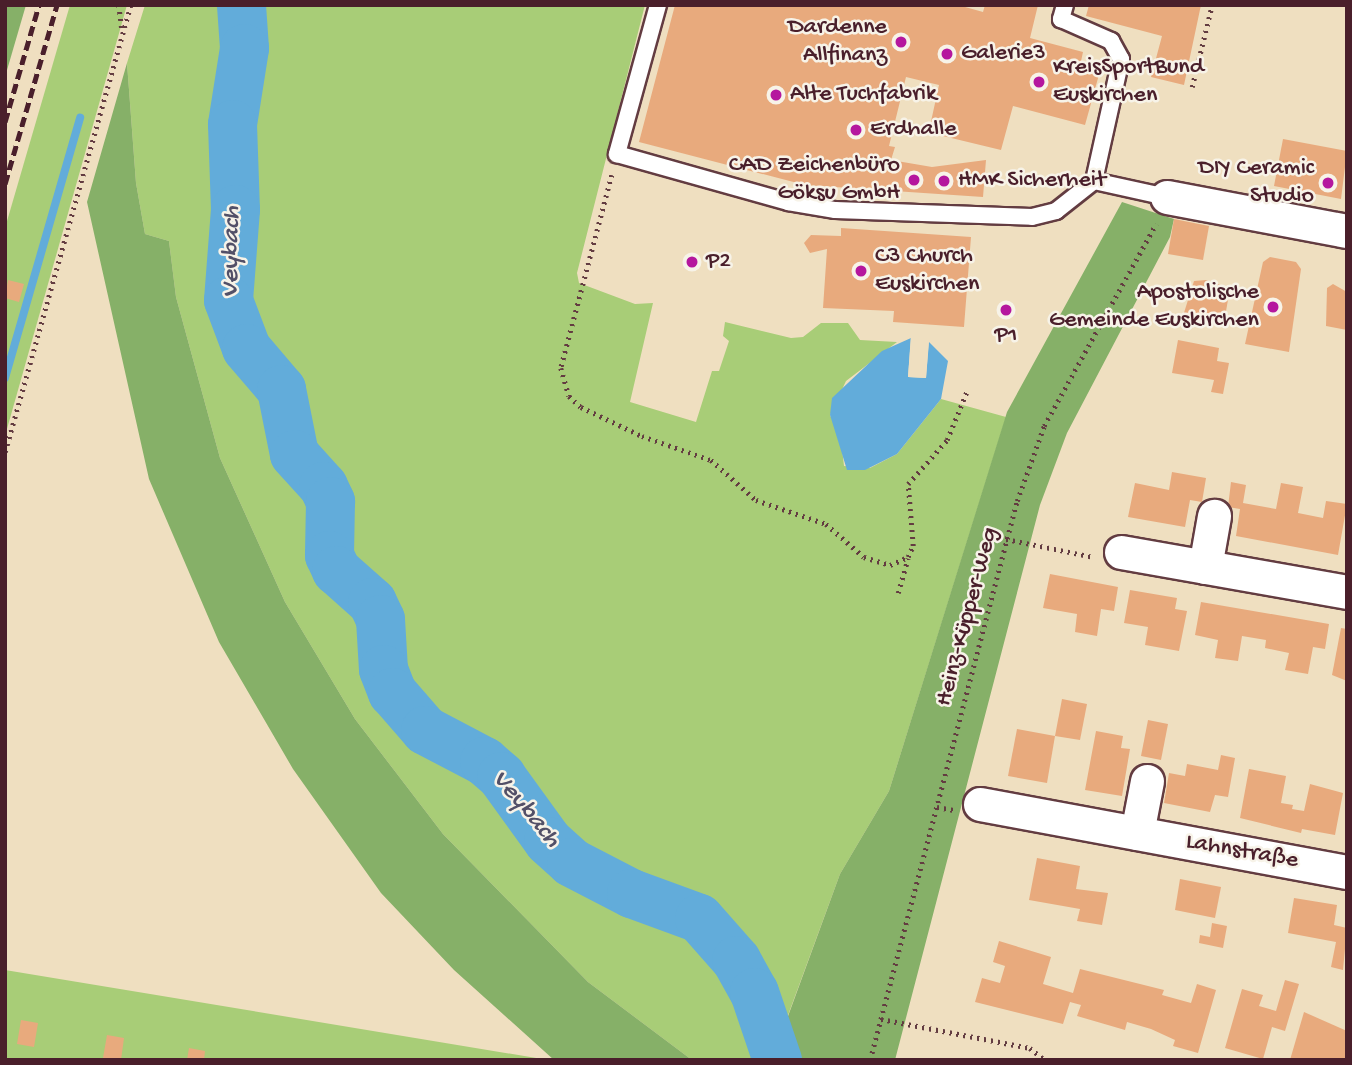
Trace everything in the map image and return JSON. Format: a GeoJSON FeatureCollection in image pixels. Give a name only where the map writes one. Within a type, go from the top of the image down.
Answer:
{"type":"FeatureCollection","features":[{"type":"Feature","properties":{"kind":"street"},"geometry":{"type":"LineString","coordinates":[[1163,207],[1347,231]]}},
{"type":"Feature","properties":{"kind":"street"},"geometry":{"type":"LineString","coordinates":[[1205,567],[1214,516]]}},
{"type":"Feature","properties":{"kind":"street"},"geometry":{"type":"LineString","coordinates":[[1110,555],[1205,567],[1347,592]]}},
{"type":"Feature","properties":{"kind":"street"},"geometry":{"type":"LineString","coordinates":[[1137,833],[1147,781]]}},
{"type":"Feature","properties":{"kind":"street","name":"Lahnstraße"},"geometry":{"type":"LineString","coordinates":[[980,804],[1347,872]]}},
{"type":"Feature","properties":{"kind":"lane"},"geometry":{"type":"LineString","coordinates":[[658,5],[617,154],[774,198],[835,210],[1032,217],[1056,211],[1094,181],[1121,59],[1111,41],[1061,19],[1065,5]]}},
{"type":"Feature","properties":{"kind":"lane"},"geometry":{"type":"LineString","coordinates":[[1094,181],[1163,207]]}},
{"type":"Feature","properties":{"kind":"path"},"geometry":{"type":"LineString","coordinates":[[119,5],[122,33]]}},
{"type":"Feature","properties":{"kind":"path"},"geometry":{"type":"LineString","coordinates":[[5,452],[131,5]]}},
{"type":"Feature","properties":{"kind":"path"},"geometry":{"type":"LineString","coordinates":[[1192,87],[1212,5]]}},
{"type":"Feature","properties":{"kind":"path"},"geometry":{"type":"LineString","coordinates":[[617,154],[564,348],[561,368],[569,396],[581,407],[625,428],[711,460],[756,500],[826,524],[872,561],[890,565],[908,557]]}},
{"type":"Feature","properties":{"kind":"path","name":"Heinz-Küpper-Weg"},"geometry":{"type":"LineString","coordinates":[[870,1060],[1006,539],[1044,426],[1163,207]]}},
{"type":"Feature","properties":{"kind":"path"},"geometry":{"type":"LineString","coordinates":[[898,593],[914,536],[906,501],[908,484],[947,440],[967,391]]}},
{"type":"Feature","properties":{"kind":"path"},"geometry":{"type":"LineString","coordinates":[[1006,539],[1110,555]]}},
{"type":"Feature","properties":{"kind":"path"},"geometry":{"type":"LineString","coordinates":[[881,1020],[1030,1048],[1045,1060]]}},
{"type":"Feature","properties":{"kind":"green space"},"geometry":{"type":"Polygon","coordinates":[[[5,5],[26,5],[5,77],[5,5]]]}},
{"type":"Feature","properties":{"kind":"green space"},"geometry":{"type":"Polygon","coordinates":[[[70,5],[127,5],[5,436],[5,228],[70,5]]]}},
{"type":"Feature","properties":{"kind":"green space"},"geometry":{"type":"Polygon","coordinates":[[[145,5],[233,5],[237,61],[225,133],[228,224],[218,282],[225,323],[244,357],[280,400],[288,455],[320,496],[322,557],[334,581],[355,598],[369,619],[370,664],[391,713],[424,745],[484,777],[523,834],[560,870],[591,890],[676,917],[695,929],[734,979],[765,1060],[692,1060],[588,982],[443,834],[355,719],[285,602],[220,458],[176,297],[169,241],[145,234],[136,183],[127,63],[145,5]]]}},
{"type":"Feature","properties":{"kind":"green space"},"geometry":{"type":"Polygon","coordinates":[[[248,5],[645,5],[577,273],[579,283],[635,304],[653,303],[630,402],[696,422],[712,371],[719,371],[729,341],[723,336],[725,322],[791,338],[803,337],[821,323],[848,323],[860,340],[897,342],[846,381],[830,415],[841,440],[844,466],[870,468],[897,454],[941,399],[1006,417],[889,791],[840,874],[780,1037],[756,975],[728,934],[701,907],[612,873],[567,844],[503,764],[431,721],[405,691],[386,609],[339,560],[335,548],[341,514],[335,490],[304,457],[294,433],[287,385],[249,344],[239,324],[234,279],[240,216],[236,139],[250,48],[248,5]]]}},
{"type":"Feature","properties":{"kind":"green space"},"geometry":{"type":"Polygon","coordinates":[[[127,63],[136,183],[145,234],[169,241],[176,297],[220,458],[285,602],[355,719],[443,834],[588,982],[692,1060],[554,1060],[454,970],[381,893],[293,769],[219,642],[149,479],[87,202],[127,63]]]}},
{"type":"Feature","properties":{"kind":"green space"},"geometry":{"type":"Polygon","coordinates":[[[1122,202],[1174,219],[1170,237],[1067,433],[1040,505],[895,1060],[772,1060],[840,874],[889,791],[1007,412],[1122,202]]]}},
{"type":"Feature","properties":{"kind":"green space"},"geometry":{"type":"Polygon","coordinates":[[[5,970],[548,1060],[5,1060],[5,970]]]}},
{"type":"Feature","properties":{"kind":"water"},"geometry":{"type":"Polygon","coordinates":[[[911,338],[908,377],[926,378],[929,342],[948,361],[941,399],[897,454],[865,470],[847,470],[830,415],[832,398],[882,351],[911,338]]]}},
{"type":"Feature","properties":{"kind":"pier"},"geometry":{"type":"Polygon","coordinates":[[[911,334],[912,374],[923,375],[929,338],[926,378],[908,377],[911,334]]]}},
{"type":"Feature","properties":{"kind":"building","name":"Alte Tuchfabrik"},"geometry":{"type":"Polygon","coordinates":[[[675,5],[958,5],[983,12],[985,5],[1038,5],[1030,38],[1083,52],[1080,66],[1100,71],[1085,125],[1013,106],[1001,150],[943,136],[939,128],[930,126],[939,85],[906,77],[889,146],[895,147],[891,160],[932,167],[986,160],[983,197],[805,185],[639,142],[675,5]]]}},
{"type":"Feature","properties":{"kind":"building"},"geometry":{"type":"Polygon","coordinates":[[[1089,5],[1201,5],[1184,85],[1151,77],[1162,36],[1086,16],[1089,5]]]}},
{"type":"Feature","properties":{"kind":"building"},"geometry":{"type":"Polygon","coordinates":[[[1283,139],[1347,151],[1341,199],[1274,186],[1283,139]]]}},
{"type":"Feature","properties":{"kind":"building"},"geometry":{"type":"Polygon","coordinates":[[[1174,219],[1209,226],[1203,260],[1168,254],[1174,219]]]}},
{"type":"Feature","properties":{"kind":"building"},"geometry":{"type":"Polygon","coordinates":[[[841,228],[971,237],[964,327],[893,322],[894,311],[823,308],[827,249],[810,253],[804,243],[811,235],[841,236],[841,228]]]}},
{"type":"Feature","properties":{"kind":"building","name":"Apostolische Gemeinde Euskirchen"},"geometry":{"type":"Polygon","coordinates":[[[1270,257],[1296,262],[1301,269],[1289,352],[1245,344],[1263,262],[1270,257]]]}},
{"type":"Feature","properties":{"kind":"building"},"geometry":{"type":"Polygon","coordinates":[[[8,280],[24,284],[19,302],[5,298],[8,280]]]}},
{"type":"Feature","properties":{"kind":"building"},"geometry":{"type":"Polygon","coordinates":[[[1206,280],[1230,288],[1224,323],[1183,316],[1194,281],[1206,280]]]}},
{"type":"Feature","properties":{"kind":"building"},"geometry":{"type":"Polygon","coordinates":[[[1333,284],[1347,292],[1347,330],[1326,326],[1327,288],[1333,284]]]}},
{"type":"Feature","properties":{"kind":"building"},"geometry":{"type":"Polygon","coordinates":[[[1178,340],[1219,348],[1217,361],[1229,363],[1223,394],[1211,392],[1214,380],[1172,373],[1178,340]]]}},
{"type":"Feature","properties":{"kind":"building"},"geometry":{"type":"Polygon","coordinates":[[[1172,472],[1206,478],[1202,502],[1190,500],[1185,527],[1128,517],[1135,483],[1169,490],[1172,472]]]}},
{"type":"Feature","properties":{"kind":"building"},"geometry":{"type":"Polygon","coordinates":[[[1231,482],[1246,485],[1243,503],[1276,509],[1281,483],[1303,487],[1298,513],[1323,518],[1326,501],[1347,504],[1338,555],[1236,536],[1240,509],[1228,507],[1231,482]]]}},
{"type":"Feature","properties":{"kind":"building"},"geometry":{"type":"Polygon","coordinates":[[[1050,574],[1118,587],[1114,611],[1101,609],[1097,636],[1075,632],[1077,614],[1043,608],[1050,574]]]}},
{"type":"Feature","properties":{"kind":"building"},"geometry":{"type":"Polygon","coordinates":[[[1130,590],[1177,598],[1175,609],[1187,611],[1179,651],[1145,645],[1148,627],[1124,623],[1130,590]]]}},
{"type":"Feature","properties":{"kind":"building"},"geometry":{"type":"Polygon","coordinates":[[[1201,602],[1329,624],[1325,649],[1313,647],[1308,674],[1285,670],[1289,653],[1265,648],[1266,640],[1242,636],[1238,661],[1215,658],[1218,640],[1195,635],[1201,602]]]}},
{"type":"Feature","properties":{"kind":"building"},"geometry":{"type":"Polygon","coordinates":[[[1341,628],[1347,629],[1347,681],[1332,675],[1341,628]]]}},
{"type":"Feature","properties":{"kind":"building"},"geometry":{"type":"Polygon","coordinates":[[[1062,699],[1087,704],[1080,740],[1055,736],[1062,699]]]}},
{"type":"Feature","properties":{"kind":"building"},"geometry":{"type":"Polygon","coordinates":[[[1148,720],[1168,724],[1161,760],[1141,756],[1148,720]]]}},
{"type":"Feature","properties":{"kind":"building"},"geometry":{"type":"Polygon","coordinates":[[[1017,729],[1055,736],[1047,783],[1008,776],[1017,729]]]}},
{"type":"Feature","properties":{"kind":"building"},"geometry":{"type":"Polygon","coordinates":[[[1096,731],[1123,736],[1121,748],[1130,749],[1122,796],[1085,790],[1096,731]]]}},
{"type":"Feature","properties":{"kind":"building"},"geometry":{"type":"Polygon","coordinates":[[[1221,755],[1235,758],[1228,797],[1215,795],[1210,812],[1164,803],[1169,773],[1185,776],[1187,764],[1218,770],[1221,755]]]}},
{"type":"Feature","properties":{"kind":"building"},"geometry":{"type":"Polygon","coordinates":[[[1249,769],[1286,776],[1281,803],[1293,805],[1292,809],[1304,811],[1310,784],[1343,793],[1335,835],[1302,829],[1301,833],[1240,818],[1249,769]]]}},
{"type":"Feature","properties":{"kind":"building"},"geometry":{"type":"Polygon","coordinates":[[[1037,858],[1080,866],[1076,889],[1108,893],[1102,925],[1077,921],[1080,909],[1029,900],[1037,858]]]}},
{"type":"Feature","properties":{"kind":"building"},"geometry":{"type":"Polygon","coordinates":[[[1180,879],[1221,887],[1215,918],[1175,910],[1180,879]]]}},
{"type":"Feature","properties":{"kind":"building"},"geometry":{"type":"Polygon","coordinates":[[[1294,898],[1337,905],[1334,925],[1347,928],[1343,970],[1331,967],[1336,942],[1288,933],[1294,898]]]}},
{"type":"Feature","properties":{"kind":"building"},"geometry":{"type":"Polygon","coordinates":[[[1212,923],[1227,926],[1223,948],[1199,943],[1200,935],[1210,937],[1212,923]]]}},
{"type":"Feature","properties":{"kind":"building"},"geometry":{"type":"Polygon","coordinates":[[[999,941],[1051,957],[1043,984],[1073,993],[1080,969],[1164,990],[1162,995],[1191,1003],[1197,984],[1216,990],[1198,1053],[1173,1046],[1175,1040],[1151,1029],[1127,1022],[1125,1030],[1077,1016],[1081,1005],[1070,1002],[1063,1024],[975,1002],[982,978],[1000,983],[1005,966],[993,962],[999,941]]]}},
{"type":"Feature","properties":{"kind":"building"},"geometry":{"type":"Polygon","coordinates":[[[1285,980],[1299,984],[1285,1031],[1272,1027],[1263,1059],[1225,1048],[1242,989],[1263,995],[1259,1006],[1276,1011],[1285,980]]]}},
{"type":"Feature","properties":{"kind":"building"},"geometry":{"type":"Polygon","coordinates":[[[1304,1012],[1347,1031],[1347,1060],[1290,1060],[1304,1012]]]}},
{"type":"Feature","properties":{"kind":"building"},"geometry":{"type":"Polygon","coordinates":[[[21,1020],[38,1023],[34,1047],[17,1044],[21,1020]]]}},
{"type":"Feature","properties":{"kind":"building"},"geometry":{"type":"Polygon","coordinates":[[[107,1035],[124,1038],[121,1060],[103,1058],[107,1035]]]}},
{"type":"Feature","properties":{"kind":"building"},"geometry":{"type":"Polygon","coordinates":[[[189,1048],[205,1051],[204,1060],[187,1060],[189,1048]]]}},
{"type":"Feature","properties":{"kind":"waterway","name":"Veybach"},"geometry":{"type":"LineString","coordinates":[[241,5],[244,48],[232,124],[235,209],[228,300],[246,348],[281,389],[294,454],[323,486],[330,501],[329,555],[336,570],[372,602],[380,619],[383,669],[392,692],[425,730],[484,761],[501,776],[548,841],[571,862],[631,893],[699,918],[736,960],[754,992],[777,1060]]}},
{"type":"Feature","properties":{"kind":"waterway"},"geometry":{"type":"LineString","coordinates":[[5,378],[80,118]]}},
{"type":"Feature","properties":{"kind":"railway"},"geometry":{"type":"LineString","coordinates":[[5,122],[39,5]]}},
{"type":"Feature","properties":{"kind":"railway"},"geometry":{"type":"LineString","coordinates":[[5,184],[57,5]]}},
{"type":"Feature","properties":{"kind":"place","name":"Dardenne Allfinanz"},"geometry":{"type":"Point","coordinates":[901,42]}},
{"type":"Feature","properties":{"kind":"place","name":"Galerie3"},"geometry":{"type":"Point","coordinates":[947,54]}},
{"type":"Feature","properties":{"kind":"place","name":"KreisSportBund Euskirchen"},"geometry":{"type":"Point","coordinates":[1039,82]}},
{"type":"Feature","properties":{"kind":"place","name":"Alte Tuchfabrik"},"geometry":{"type":"Point","coordinates":[776,95]}},
{"type":"Feature","properties":{"kind":"place","name":"Erdhalle"},"geometry":{"type":"Point","coordinates":[856,130]}},
{"type":"Feature","properties":{"kind":"place","name":"CAD Zeichenbüro Göksu GmbH"},"geometry":{"type":"Point","coordinates":[914,180]}},
{"type":"Feature","properties":{"kind":"place","name":"HMK Sicherheit"},"geometry":{"type":"Point","coordinates":[944,181]}},
{"type":"Feature","properties":{"kind":"place","name":"DIY Ceramic Studio"},"geometry":{"type":"Point","coordinates":[1328,183]}},
{"type":"Feature","properties":{"kind":"place","name":"P2"},"geometry":{"type":"Point","coordinates":[692,262]}},
{"type":"Feature","properties":{"kind":"place","name":"C3 Church Euskirchen"},"geometry":{"type":"Point","coordinates":[861,271]}},
{"type":"Feature","properties":{"kind":"place","name":"Apostolische Gemeinde Euskirchen"},"geometry":{"type":"Point","coordinates":[1273,307]}},
{"type":"Feature","properties":{"kind":"place","name":"P1"},"geometry":{"type":"Point","coordinates":[1006,310]}}]}
